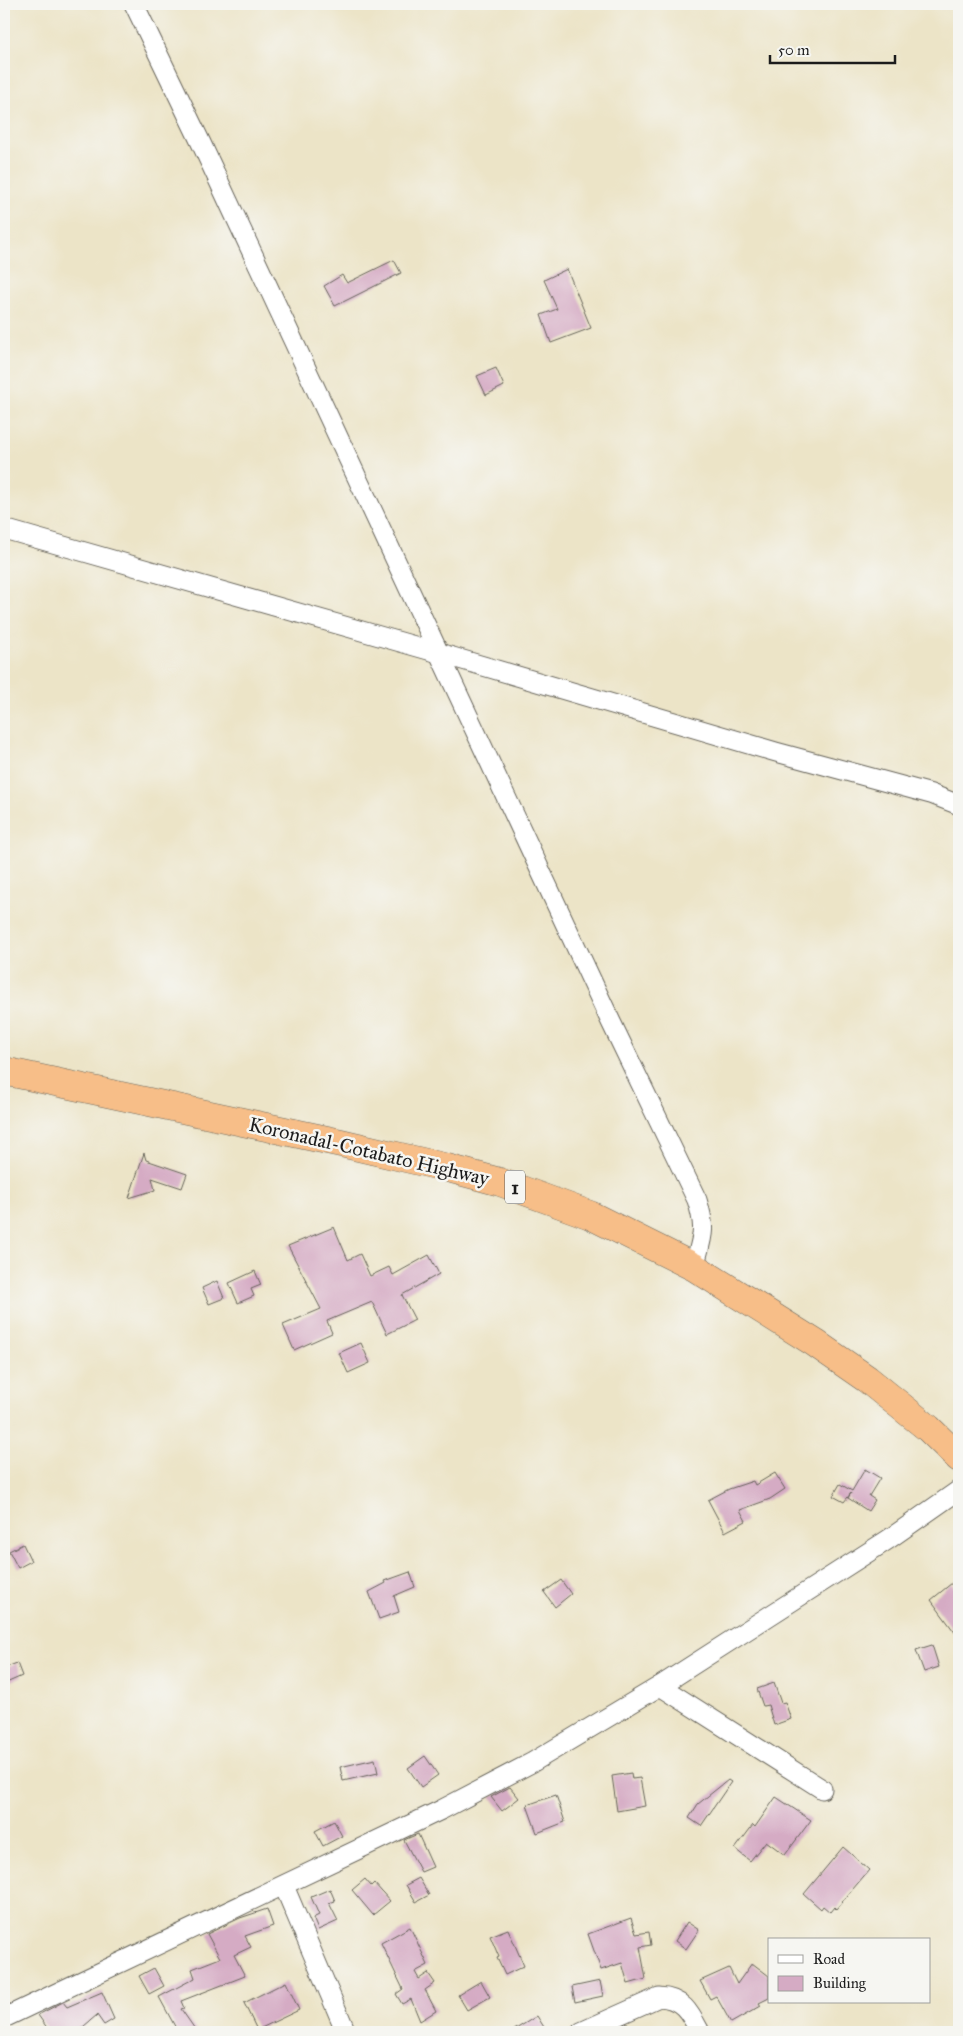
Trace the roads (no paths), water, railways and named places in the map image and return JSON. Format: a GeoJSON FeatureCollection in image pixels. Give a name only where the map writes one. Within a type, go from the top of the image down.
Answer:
{"type":"FeatureCollection","features":[{"type":"Feature","properties":{"kind":"highway","name":"Koronadal-Cotabato Highway"},"geometry":{"type":"LineString","coordinates":[[4,1071],[341,1143],[500,1182],[590,1216],[694,1267],[815,1343],[867,1379],[928,1428],[959,1458]]}},
{"type":"Feature","properties":{"kind":"street"},"geometry":{"type":"LineString","coordinates":[[134,4],[201,143],[611,1022],[697,1200],[704,1219],[704,1231],[694,1267]]}},
{"type":"Feature","properties":{"kind":"street"},"geometry":{"type":"LineString","coordinates":[[4,529],[439,653],[776,752],[931,794],[959,804]]}},
{"type":"Feature","properties":{"kind":"street"},"geometry":{"type":"LineString","coordinates":[[4,2018],[441,1810],[524,1766],[599,1724],[660,1686],[889,1539],[959,1490]]}},
{"type":"Feature","properties":{"kind":"street"},"geometry":{"type":"LineString","coordinates":[[660,1686],[822,1789]]}},
{"type":"Feature","properties":{"kind":"street"},"geometry":{"type":"LineString","coordinates":[[284,1886],[346,2032]]}},
{"type":"Feature","properties":{"kind":"street"},"geometry":{"type":"LineString","coordinates":[[581,2032],[659,1997],[678,2001],[686,2008],[700,2032]]}}]}
